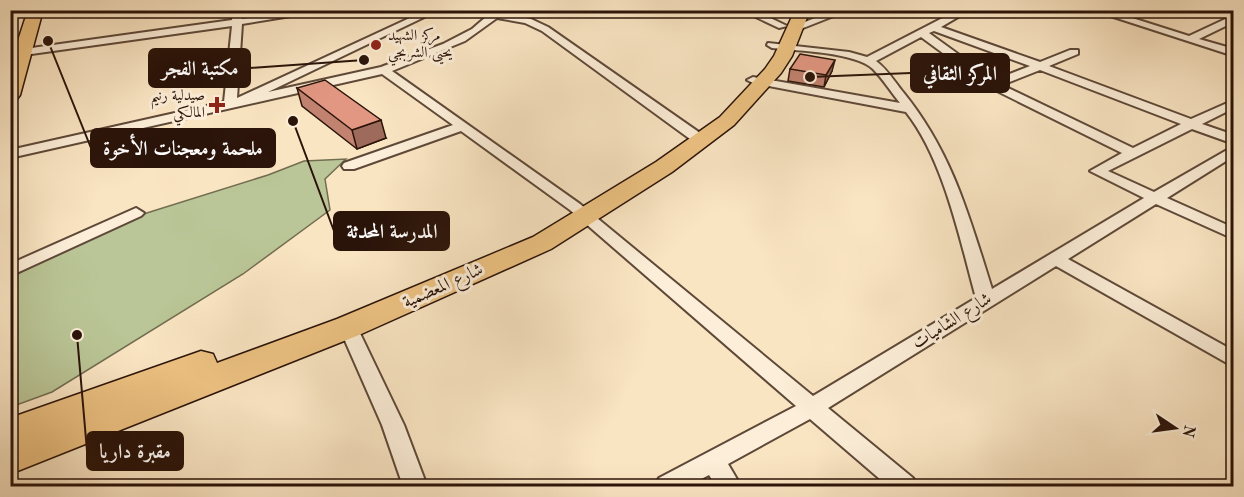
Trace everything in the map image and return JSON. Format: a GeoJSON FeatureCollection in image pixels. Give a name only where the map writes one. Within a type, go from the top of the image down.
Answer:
{"type":"FeatureCollection","features":[{"type":"Feature","properties":{"kind":"main road"},"geometry":{"type":"LineString","coordinates":[[10,42],[25,10]]}},
{"type":"Feature","properties":{"kind":"main road"},"geometry":{"type":"LineString","coordinates":[[10,95],[18,53],[36,10]]}},
{"type":"Feature","properties":{"kind":"main road","name":"شارع المعضمية"},"geometry":{"type":"LineString","coordinates":[[10,434],[364,303],[580,212],[705,138],[727,121],[759,81],[788,28]]}},
{"type":"Feature","properties":{"kind":"main road","name":"شارع المعضمية"},"geometry":{"type":"LineString","coordinates":[[10,458],[348,327],[542,243],[580,212],[655,165],[720,119],[759,81]]}},
{"type":"Feature","properties":{"kind":"street"},"geometry":{"type":"LineString","coordinates":[[230,106],[238,10]]}},
{"type":"Feature","properties":{"kind":"street"},"geometry":{"type":"LineString","coordinates":[[18,53],[324,10]]}},
{"type":"Feature","properties":{"kind":"street"},"geometry":{"type":"LineString","coordinates":[[230,106],[435,10]]}},
{"type":"Feature","properties":{"kind":"street"},"geometry":{"type":"LineString","coordinates":[[745,10],[868,61],[877,67],[911,109],[933,144],[960,212],[986,300]]}},
{"type":"Feature","properties":{"kind":"street"},"geometry":{"type":"LineString","coordinates":[[788,28],[845,10]]}},
{"type":"Feature","properties":{"kind":"street"},"geometry":{"type":"LineString","coordinates":[[868,61],[966,10]]}},
{"type":"Feature","properties":{"kind":"street"},"geometry":{"type":"LineString","coordinates":[[1096,10],[1233,53]]}},
{"type":"Feature","properties":{"kind":"street"},"geometry":{"type":"LineString","coordinates":[[10,154],[384,70],[474,32],[498,13],[528,21],[545,29],[695,136]]}},
{"type":"Feature","properties":{"kind":"street"},"geometry":{"type":"LineString","coordinates":[[1190,39],[1233,18]]}},
{"type":"Feature","properties":{"kind":"street"},"geometry":{"type":"LineString","coordinates":[[928,30],[1040,66],[1233,140]]}},
{"type":"Feature","properties":{"kind":"street"},"geometry":{"type":"LineString","coordinates":[[928,30],[993,85],[1134,154]]}},
{"type":"Feature","properties":{"kind":"street"},"geometry":{"type":"LineString","coordinates":[[993,85],[1074,52]]}},
{"type":"Feature","properties":{"kind":"street"},"geometry":{"type":"LineString","coordinates":[[384,70],[580,212],[905,486]]}},
{"type":"Feature","properties":{"kind":"street"},"geometry":{"type":"LineString","coordinates":[[759,81],[911,109]]}},
{"type":"Feature","properties":{"kind":"street"},"geometry":{"type":"LineString","coordinates":[[1233,103],[1097,171],[1233,234]]}},
{"type":"Feature","properties":{"kind":"street"},"geometry":{"type":"LineString","coordinates":[[349,166],[462,126]]}},
{"type":"Feature","properties":{"kind":"street","name":"شارع الشاميات"},"geometry":{"type":"LineString","coordinates":[[667,486],[811,408],[1233,150]]}},
{"type":"Feature","properties":{"kind":"street"},"geometry":{"type":"LineString","coordinates":[[10,271],[135,213]]}},
{"type":"Feature","properties":{"kind":"street"},"geometry":{"type":"LineString","coordinates":[[1054,258],[1233,360]]}},
{"type":"Feature","properties":{"kind":"street"},"geometry":{"type":"LineString","coordinates":[[348,327],[393,425],[415,486]]}},
{"type":"Feature","properties":{"kind":"street"},"geometry":{"type":"LineString","coordinates":[[714,462],[729,486]]}},
{"type":"Feature","properties":{"kind":"green space"},"geometry":{"type":"Polygon","coordinates":[[[346,159],[325,179],[330,210],[243,274],[52,392],[11,407],[11,277],[134,217],[268,175],[304,161],[346,159]]]}},
{"type":"Feature","properties":{"kind":"building"},"geometry":{"type":"Polygon","coordinates":[[[800,54],[835,60],[826,75],[790,69],[800,54]]]}},
{"type":"Feature","properties":{"kind":"building"},"geometry":{"type":"Polygon","coordinates":[[[325,80],[381,120],[352,130],[297,88],[325,80]]]}},
{"type":"Feature","properties":{"kind":"place","name":"ملحمة ومعجنات الأخوة"},"geometry":{"type":"Point","coordinates":[48,41]}},
{"type":"Feature","properties":{"kind":"place","name":"مركز الشهيد يحيى الشربجي"},"geometry":{"type":"Point","coordinates":[376,45]}},
{"type":"Feature","properties":{"kind":"place","name":"مكتبة الفجر"},"geometry":{"type":"Point","coordinates":[364,60]}},
{"type":"Feature","properties":{"kind":"place","name":"المركز الثقافي"},"geometry":{"type":"Point","coordinates":[810,77]}},
{"type":"Feature","properties":{"kind":"place","name":"صيدلية رنيم المالكي"},"geometry":{"type":"Point","coordinates":[217,105]}},
{"type":"Feature","properties":{"kind":"place","name":"المدرسة المحدثة"},"geometry":{"type":"Point","coordinates":[293,121]}},
{"type":"Feature","properties":{"kind":"place","name":"مقبرة داريا"},"geometry":{"type":"Point","coordinates":[77,335]}}]}
